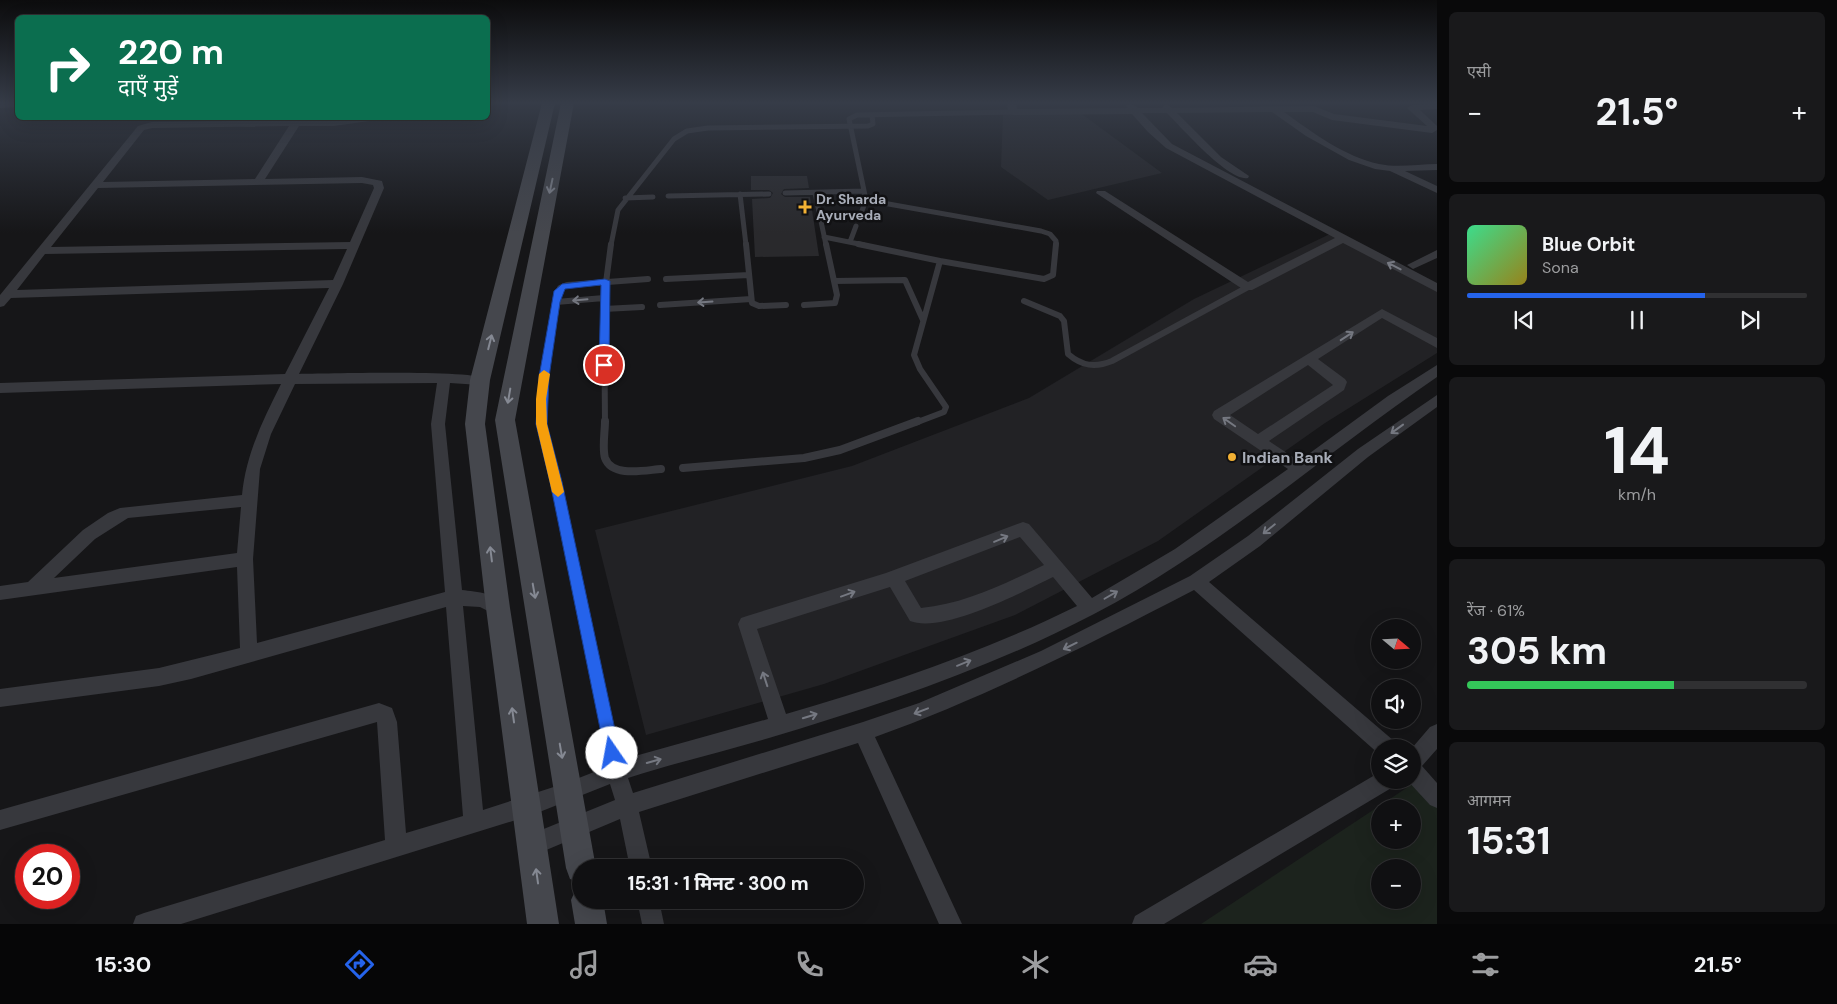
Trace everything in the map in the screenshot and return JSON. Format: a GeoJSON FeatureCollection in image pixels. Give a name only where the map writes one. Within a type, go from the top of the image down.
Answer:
{"type":"FeatureCollection","features":[{"type":"Feature","properties":{"kind":"main road"},"geometry":{"type":"LineString","coordinates":[[538,146],[480,380],[475,424],[498,608],[544,924]]}},
{"type":"Feature","properties":{"kind":"main road"},"geometry":{"type":"LineString","coordinates":[[559,146],[504,420],[580,859]]}},
{"type":"Feature","properties":{"kind":"main road"},"geometry":{"type":"LineString","coordinates":[[588,909],[591,924]]}},
{"type":"Feature","properties":{"kind":"street"},"geometry":{"type":"LineString","coordinates":[[4,298],[126,146]]}},
{"type":"Feature","properties":{"kind":"street"},"geometry":{"type":"LineString","coordinates":[[264,182],[287,146]]}},
{"type":"Feature","properties":{"kind":"street"},"geometry":{"type":"LineString","coordinates":[[1169,146],[1342,240],[1436,279]]}},
{"type":"Feature","properties":{"kind":"street"},"geometry":{"type":"LineString","coordinates":[[1205,146],[1217,158],[1237,172],[1436,279]]}},
{"type":"Feature","properties":{"kind":"street"},"geometry":{"type":"LineString","coordinates":[[1331,146],[1367,164],[1391,168],[1437,167]]}},
{"type":"Feature","properties":{"kind":"street"},"geometry":{"type":"LineString","coordinates":[[1391,168],[1437,190]]}},
{"type":"Feature","properties":{"kind":"street"},"geometry":{"type":"LineString","coordinates":[[96,185],[362,180],[378,183],[380,188],[337,284],[264,434],[252,469],[246,559],[249,655]]}},
{"type":"Feature","properties":{"kind":"street"},"geometry":{"type":"LineString","coordinates":[[1101,193],[1248,287],[1342,240]]}},
{"type":"Feature","properties":{"kind":"street"},"geometry":{"type":"LineString","coordinates":[[42,251],[355,245]]}},
{"type":"Feature","properties":{"kind":"street"},"geometry":{"type":"LineString","coordinates":[[1413,265],[1437,254]]}},
{"type":"Feature","properties":{"kind":"street"},"geometry":{"type":"LineString","coordinates":[[4,298],[337,284]]}},
{"type":"Feature","properties":{"kind":"street"},"geometry":{"type":"LineString","coordinates":[[1299,468],[1257,442],[1219,415],[1382,313],[1437,344]]}},
{"type":"Feature","properties":{"kind":"street"},"geometry":{"type":"LineString","coordinates":[[1257,442],[1339,387],[1340,382],[1335,377],[1309,359]]}},
{"type":"Feature","properties":{"kind":"street"},"geometry":{"type":"LineString","coordinates":[[144,924],[526,807],[616,772],[780,725],[958,666],[1028,637],[1090,608],[1172,560],[1229,522],[1338,438],[1437,370]]}},
{"type":"Feature","properties":{"kind":"street"},"geometry":{"type":"LineString","coordinates":[[444,378],[438,424],[452,597],[474,823]]}},
{"type":"Feature","properties":{"kind":"street"},"geometry":{"type":"LineString","coordinates":[[0,388],[290,379],[444,378],[480,380]]}},
{"type":"Feature","properties":{"kind":"street"},"geometry":{"type":"LineString","coordinates":[[532,845],[628,805],[863,732],[977,688],[1047,657],[1196,581],[1254,541],[1363,454],[1437,400]]}},
{"type":"Feature","properties":{"kind":"street"},"geometry":{"type":"LineString","coordinates":[[32,588],[100,526],[116,515],[126,512],[249,500]]}},
{"type":"Feature","properties":{"kind":"street"},"geometry":{"type":"LineString","coordinates":[[780,725],[747,624],[838,598],[977,548],[1023,529],[1090,608]]}},
{"type":"Feature","properties":{"kind":"street"},"geometry":{"type":"LineString","coordinates":[[0,593],[246,559]]}},
{"type":"Feature","properties":{"kind":"street"},"geometry":{"type":"LineString","coordinates":[[894,578],[916,616],[932,615],[980,602],[1055,568]]}},
{"type":"Feature","properties":{"kind":"street"},"geometry":{"type":"LineString","coordinates":[[1196,581],[1377,739]]}},
{"type":"Feature","properties":{"kind":"street"},"geometry":{"type":"LineString","coordinates":[[0,698],[159,677],[249,655],[452,597],[482,600],[498,608]]}},
{"type":"Feature","properties":{"kind":"street"},"geometry":{"type":"LineString","coordinates":[[0,820],[379,712],[385,715],[388,722],[396,847]]}},
{"type":"Feature","properties":{"kind":"street"},"geometry":{"type":"LineString","coordinates":[[863,732],[951,924]]}},
{"type":"Feature","properties":{"kind":"street"},"geometry":{"type":"LineString","coordinates":[[1421,752],[1437,734]]}},
{"type":"Feature","properties":{"kind":"street"},"geometry":{"type":"LineString","coordinates":[[616,772],[628,805],[639,859]]}},
{"type":"Feature","properties":{"kind":"street"},"geometry":{"type":"LineString","coordinates":[[1421,780],[1437,798]]}},
{"type":"Feature","properties":{"kind":"street"},"geometry":{"type":"LineString","coordinates":[[1143,924],[1371,789]]}},
{"type":"Feature","properties":{"kind":"street"},"geometry":{"type":"LineString","coordinates":[[650,909],[653,924]]}},
{"type":"Feature","properties":{"kind":"lane"},"geometry":{"type":"LineString","coordinates":[[661,469],[617,470],[610,466],[605,458],[604,298],[614,222],[618,210],[625,198],[668,146]]}},
{"type":"Feature","properties":{"kind":"lane"},"geometry":{"type":"LineString","coordinates":[[854,146],[866,200],[860,216]]}},
{"type":"Feature","properties":{"kind":"lane"},"geometry":{"type":"LineString","coordinates":[[785,193],[864,191]]}},
{"type":"Feature","properties":{"kind":"lane"},"geometry":{"type":"LineString","coordinates":[[804,305],[835,302],[837,295],[815,193]]}},
{"type":"Feature","properties":{"kind":"lane"},"geometry":{"type":"LineString","coordinates":[[740,194],[751,299],[754,305],[759,306],[786,305]]}},
{"type":"Feature","properties":{"kind":"lane"},"geometry":{"type":"LineString","coordinates":[[668,196],[769,194]]}},
{"type":"Feature","properties":{"kind":"lane"},"geometry":{"type":"LineString","coordinates":[[625,198],[653,197]]}},
{"type":"Feature","properties":{"kind":"lane"},"geometry":{"type":"LineString","coordinates":[[824,237],[940,261],[1044,279],[1052,275],[1056,241],[1050,234],[866,200]]}},
{"type":"Feature","properties":{"kind":"lane"},"geometry":{"type":"LineString","coordinates":[[850,242],[856,226]]}},
{"type":"Feature","properties":{"kind":"lane"},"geometry":{"type":"LineString","coordinates":[[682,468],[804,458],[840,450],[944,412],[946,406],[942,398],[919,368],[916,361],[916,347],[940,261]]}},
{"type":"Feature","properties":{"kind":"lane"},"geometry":{"type":"LineString","coordinates":[[666,279],[749,275]]}},
{"type":"Feature","properties":{"kind":"lane"},"geometry":{"type":"LineString","coordinates":[[616,772],[556,482],[542,424],[541,399],[558,291],[562,286],[648,279]]}},
{"type":"Feature","properties":{"kind":"lane"},"geometry":{"type":"LineString","coordinates":[[834,281],[902,279],[906,282],[923,320]]}},
{"type":"Feature","properties":{"kind":"lane"},"geometry":{"type":"LineString","coordinates":[[1024,301],[1060,316],[1064,321],[1068,354],[1081,364],[1096,365],[1112,361],[1248,287]]}},
{"type":"Feature","properties":{"kind":"lane"},"geometry":{"type":"LineString","coordinates":[[556,302],[604,298]]}},
{"type":"Feature","properties":{"kind":"lane"},"geometry":{"type":"LineString","coordinates":[[660,305],[751,299]]}},
{"type":"Feature","properties":{"kind":"lane"},"geometry":{"type":"LineString","coordinates":[[604,309],[642,307]]}},
{"type":"Feature","properties":{"kind":"shaded area"},"geometry":{"type":"Polygon","coordinates":[[[1002,146],[1125,146],[1162,173],[1048,200],[1001,167],[1002,146]]]}},
{"type":"Feature","properties":{"kind":"shaded area"},"geometry":{"type":"Polygon","coordinates":[[[1330,234],[1437,289],[1437,353],[1325,423],[1158,541],[1015,615],[824,684],[646,735],[595,530],[852,466],[1029,398],[1194,299],[1330,234]]]}},
{"type":"Feature","properties":{"kind":"shaded area"},"geometry":{"type":"Polygon","coordinates":[[[1421,780],[1437,800],[1437,924],[1201,924],[1371,811],[1371,849],[1421,849],[1421,799],[1390,799],[1405,789],[1421,789],[1421,780]]]}},
{"type":"Feature","properties":{"kind":"building"},"geometry":{"type":"Polygon","coordinates":[[[751,176],[807,176],[809,188],[784,189],[781,194],[785,197],[810,197],[819,256],[755,257],[752,199],[770,198],[773,193],[769,190],[751,190],[751,176]]]}},
{"type":"Feature","properties":{"kind":"slow traffic"},"geometry":{"type":"LineString","coordinates":[[544,374],[541,399],[542,424],[558,492]]}},
{"type":"Feature","properties":{"kind":"place","name":"Dr. Sharda Ayurveda"},"geometry":{"type":"Point","coordinates":[805,207]}},
{"type":"Feature","properties":{"kind":"place","name":"Indian Bank"},"geometry":{"type":"Point","coordinates":[1232,457]}},
{"type":"Feature","properties":{"kind":"route"},"geometry":{"type":"LineString","coordinates":[[604,365],[605,281],[562,286],[558,291],[544,377],[541,399],[542,424],[556,482],[612,753]]}}]}
